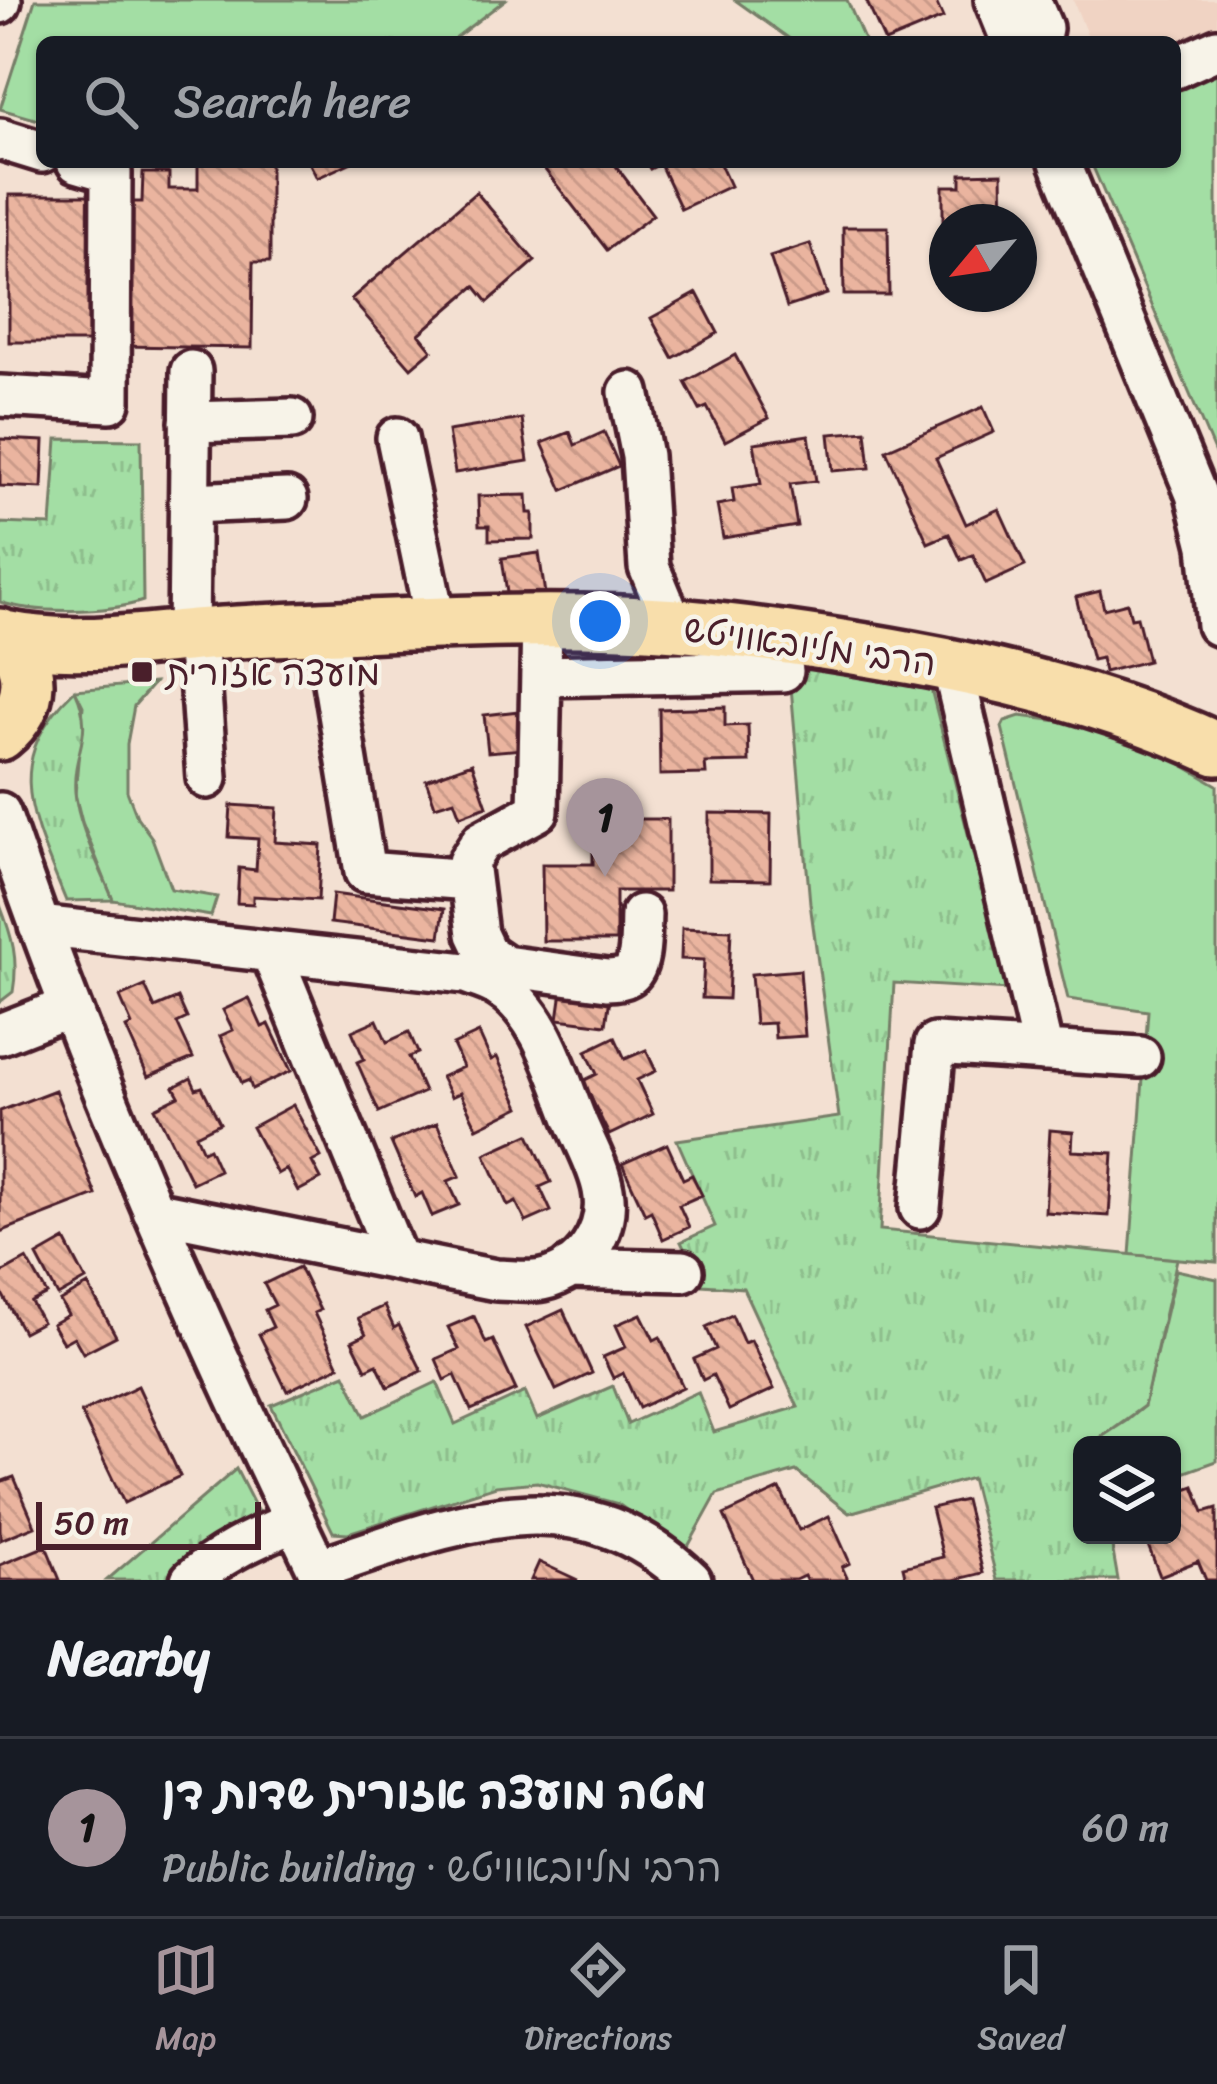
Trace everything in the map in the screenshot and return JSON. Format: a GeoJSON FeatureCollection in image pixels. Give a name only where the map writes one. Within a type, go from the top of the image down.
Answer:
{"type":"FeatureCollection","features":[{"type":"Feature","properties":{"kind":"main road","name":"הרבי מליובאוויטש"},"geometry":{"type":"LineString","coordinates":[[2,636],[102,644],[436,624],[673,625],[778,636],[952,665],[1114,708],[1217,749]]}},
{"type":"Feature","properties":{"kind":"main road"},"geometry":{"type":"LineString","coordinates":[[2,636],[24,661],[28,681],[8,728]]}},
{"type":"Feature","properties":{"kind":"main road","name":"הרבי מליובאוויטש"},"geometry":{"type":"LineString","coordinates":[[8,728],[62,665],[102,644]]}},
{"type":"Feature","properties":{"kind":"street"},"geometry":{"type":"LineString","coordinates":[[994,0],[1009,36]]}},
{"type":"Feature","properties":{"kind":"street"},"geometry":{"type":"LineString","coordinates":[[1030,0],[1041,36]]}},
{"type":"Feature","properties":{"kind":"street"},"geometry":{"type":"LineString","coordinates":[[1181,65],[1217,50]]}},
{"type":"Feature","properties":{"kind":"street"},"geometry":{"type":"LineString","coordinates":[[0,140],[36,150]]}},
{"type":"Feature","properties":{"kind":"street"},"geometry":{"type":"LineString","coordinates":[[0,397],[110,401],[111,172],[97,168]]}},
{"type":"Feature","properties":{"kind":"street"},"geometry":{"type":"LineString","coordinates":[[1062,168],[1196,494],[1215,574],[1217,626]]}},
{"type":"Feature","properties":{"kind":"street"},"geometry":{"type":"LineString","coordinates":[[191,371],[192,636],[207,778]]}},
{"type":"Feature","properties":{"kind":"street"},"geometry":{"type":"LineString","coordinates":[[629,392],[642,456],[649,567],[673,625]]}},
{"type":"Feature","properties":{"kind":"street"},"geometry":{"type":"LineString","coordinates":[[190,422],[292,419]]}},
{"type":"Feature","properties":{"kind":"street"},"geometry":{"type":"LineString","coordinates":[[397,438],[436,624]]}},
{"type":"Feature","properties":{"kind":"street"},"geometry":{"type":"LineString","coordinates":[[189,503],[287,499]]}},
{"type":"Feature","properties":{"kind":"street"},"geometry":{"type":"LineString","coordinates":[[542,622],[538,811],[481,842],[468,862],[477,934],[486,953],[506,966],[624,979],[636,966],[641,915]]}},
{"type":"Feature","properties":{"kind":"street"},"geometry":{"type":"LineString","coordinates":[[325,628],[364,872],[470,880]]}},
{"type":"Feature","properties":{"kind":"street"},"geometry":{"type":"LineString","coordinates":[[952,665],[1043,1051]]}},
{"type":"Feature","properties":{"kind":"street"},"geometry":{"type":"LineString","coordinates":[[541,676],[783,671]]}},
{"type":"Feature","properties":{"kind":"street"},"geometry":{"type":"LineString","coordinates":[[0,813],[69,1007],[153,1211],[321,1574],[449,1526],[514,1515],[548,1515],[614,1529],[646,1545],[691,1580]]}},
{"type":"Feature","properties":{"kind":"street"},"geometry":{"type":"LineString","coordinates":[[39,926],[465,973],[498,986],[521,1004],[548,1051],[603,1188],[605,1213],[588,1252],[569,1268],[541,1280],[496,1280],[153,1211]]}},
{"type":"Feature","properties":{"kind":"street"},"geometry":{"type":"LineString","coordinates":[[272,952],[397,1260]]}},
{"type":"Feature","properties":{"kind":"street"},"geometry":{"type":"LineString","coordinates":[[0,1034],[69,1007]]}},
{"type":"Feature","properties":{"kind":"street"},"geometry":{"type":"LineString","coordinates":[[920,1208],[934,1044],[1140,1057]]}},
{"type":"Feature","properties":{"kind":"street"},"geometry":{"type":"LineString","coordinates":[[569,1268],[683,1270]]}},
{"type":"Feature","properties":{"kind":"street"},"geometry":{"type":"LineString","coordinates":[[191,1580],[235,1547],[295,1521]]}},
{"type":"Feature","properties":{"kind":"shaded area"},"geometry":{"type":"Polygon","coordinates":[[[1073,0],[1217,0],[1217,38],[1181,52],[1181,36],[1088,36],[1073,0]]]}},
{"type":"Feature","properties":{"kind":"green space"},"geometry":{"type":"Polygon","coordinates":[[[35,0],[505,0],[458,36],[36,36],[36,119],[0,109],[35,0]]]}},
{"type":"Feature","properties":{"kind":"green space"},"geometry":{"type":"Polygon","coordinates":[[[735,0],[847,0],[862,36],[786,36],[735,0]]]}},
{"type":"Feature","properties":{"kind":"green space"},"geometry":{"type":"Polygon","coordinates":[[[1217,67],[1217,458],[1094,168],[1181,168],[1181,82],[1217,67]]]}},
{"type":"Feature","properties":{"kind":"green space"},"geometry":{"type":"Polygon","coordinates":[[[57,439],[141,440],[143,601],[72,611],[0,602],[0,523],[51,525],[57,439]]]}},
{"type":"Feature","properties":{"kind":"green space"},"geometry":{"type":"Polygon","coordinates":[[[788,653],[930,685],[1008,990],[894,983],[880,1230],[1177,1259],[1144,1406],[1103,1436],[1073,1436],[1073,1544],[1112,1544],[1118,1580],[997,1580],[971,1478],[849,1513],[796,1471],[717,1494],[685,1552],[618,1504],[537,1482],[496,1486],[348,1533],[333,1532],[271,1405],[345,1374],[365,1416],[437,1382],[455,1424],[525,1392],[537,1419],[613,1386],[628,1424],[698,1392],[714,1432],[798,1407],[743,1288],[702,1285],[681,1242],[715,1226],[677,1140],[839,1117],[810,903],[788,653]]]}},
{"type":"Feature","properties":{"kind":"green space"},"geometry":{"type":"Polygon","coordinates":[[[154,683],[134,706],[127,744],[127,791],[171,889],[217,897],[211,916],[113,900],[75,794],[83,706],[75,690],[154,683]]]}},
{"type":"Feature","properties":{"kind":"green space"},"geometry":{"type":"Polygon","coordinates":[[[75,690],[83,719],[75,777],[77,806],[113,900],[66,901],[34,816],[30,766],[37,741],[75,690]]]}},
{"type":"Feature","properties":{"kind":"green space"},"geometry":{"type":"Polygon","coordinates":[[[1020,716],[1074,723],[1147,744],[1217,785],[1217,1262],[1130,1255],[1148,1011],[1068,999],[1002,727],[1020,716]]]}},
{"type":"Feature","properties":{"kind":"green space"},"geometry":{"type":"Polygon","coordinates":[[[0,905],[15,969],[13,992],[0,1002],[0,905]]]}},
{"type":"Feature","properties":{"kind":"green space"},"geometry":{"type":"Polygon","coordinates":[[[1176,1270],[1217,1279],[1217,1461],[1181,1474],[1181,1436],[1103,1436],[1144,1406],[1176,1270]]]}},
{"type":"Feature","properties":{"kind":"green space"},"geometry":{"type":"Polygon","coordinates":[[[236,1469],[261,1518],[175,1580],[107,1580],[236,1469]]]}},
{"type":"Feature","properties":{"kind":"building"},"geometry":{"type":"Polygon","coordinates":[[[866,0],[935,0],[943,18],[900,36],[882,36],[866,0]]]}},
{"type":"Feature","properties":{"kind":"building"},"geometry":{"type":"Polygon","coordinates":[[[198,168],[270,168],[270,262],[253,262],[252,348],[121,346],[122,202],[142,202],[143,173],[169,173],[169,189],[198,189],[198,168]]]}},
{"type":"Feature","properties":{"kind":"building"},"geometry":{"type":"Polygon","coordinates":[[[312,168],[339,168],[317,178],[312,168]]]}},
{"type":"Feature","properties":{"kind":"building"},"geometry":{"type":"Polygon","coordinates":[[[544,168],[618,168],[653,215],[607,250],[544,168]]]}},
{"type":"Feature","properties":{"kind":"building"},"geometry":{"type":"Polygon","coordinates":[[[662,168],[722,168],[730,186],[681,209],[662,168]]]}},
{"type":"Feature","properties":{"kind":"building"},"geometry":{"type":"Polygon","coordinates":[[[1002,173],[1003,204],[943,204],[943,186],[961,186],[961,174],[1002,173]]]}},
{"type":"Feature","properties":{"kind":"building"},"geometry":{"type":"Polygon","coordinates":[[[476,192],[535,261],[488,302],[475,286],[419,334],[432,350],[411,368],[351,299],[476,192]]]}},
{"type":"Feature","properties":{"kind":"building"},"geometry":{"type":"Polygon","coordinates":[[[9,195],[100,195],[100,342],[9,342],[9,195]]]}},
{"type":"Feature","properties":{"kind":"building"},"geometry":{"type":"Polygon","coordinates":[[[843,227],[888,227],[889,295],[844,295],[843,227]]]}},
{"type":"Feature","properties":{"kind":"building"},"geometry":{"type":"Polygon","coordinates":[[[810,244],[827,294],[787,307],[770,257],[810,244]]]}},
{"type":"Feature","properties":{"kind":"building"},"geometry":{"type":"Polygon","coordinates":[[[697,293],[718,333],[673,358],[651,318],[697,293]]]}},
{"type":"Feature","properties":{"kind":"building"},"geometry":{"type":"Polygon","coordinates":[[[735,355],[769,418],[725,441],[707,407],[700,410],[685,382],[735,355]]]}},
{"type":"Feature","properties":{"kind":"building"},"geometry":{"type":"Polygon","coordinates":[[[983,407],[994,432],[936,458],[966,524],[999,509],[1025,566],[986,584],[973,555],[961,560],[949,534],[928,543],[886,450],[983,407]]]}},
{"type":"Feature","properties":{"kind":"building"},"geometry":{"type":"Polygon","coordinates":[[[522,419],[528,461],[455,473],[448,431],[522,419]]]}},
{"type":"Feature","properties":{"kind":"building"},"geometry":{"type":"Polygon","coordinates":[[[866,431],[870,468],[833,471],[829,434],[866,431]]]}},
{"type":"Feature","properties":{"kind":"building"},"geometry":{"type":"Polygon","coordinates":[[[570,432],[575,445],[604,432],[619,466],[563,490],[542,443],[570,432]]]}},
{"type":"Feature","properties":{"kind":"building"},"geometry":{"type":"Polygon","coordinates":[[[809,435],[816,481],[790,484],[797,526],[723,538],[717,505],[734,502],[732,488],[761,484],[754,443],[809,435]]]}},
{"type":"Feature","properties":{"kind":"building"},"geometry":{"type":"Polygon","coordinates":[[[0,439],[44,441],[42,488],[0,486],[0,439]]]}},
{"type":"Feature","properties":{"kind":"building"},"geometry":{"type":"Polygon","coordinates":[[[527,495],[533,539],[489,540],[489,526],[479,526],[478,496],[527,495]]]}},
{"type":"Feature","properties":{"kind":"building"},"geometry":{"type":"Polygon","coordinates":[[[539,553],[545,594],[508,600],[502,558],[539,553]]]}},
{"type":"Feature","properties":{"kind":"building"},"geometry":{"type":"Polygon","coordinates":[[[1100,591],[1104,609],[1127,603],[1131,618],[1137,617],[1148,661],[1104,672],[1101,658],[1092,660],[1076,597],[1100,591]]]}},
{"type":"Feature","properties":{"kind":"building"},"geometry":{"type":"Polygon","coordinates":[[[725,707],[725,726],[748,725],[749,762],[705,763],[706,774],[660,775],[659,709],[725,707]]]}},
{"type":"Feature","properties":{"kind":"building"},"geometry":{"type":"Polygon","coordinates":[[[519,711],[523,749],[488,752],[484,715],[519,711]]]}},
{"type":"Feature","properties":{"kind":"building"},"geometry":{"type":"Polygon","coordinates":[[[472,763],[487,806],[460,816],[454,800],[435,806],[426,780],[472,763]]]}},
{"type":"Feature","properties":{"kind":"building"},"geometry":{"type":"Polygon","coordinates":[[[231,805],[277,808],[275,842],[321,845],[318,900],[253,896],[253,904],[237,903],[239,868],[256,870],[258,839],[229,837],[231,805]]]}},
{"type":"Feature","properties":{"kind":"building"},"geometry":{"type":"Polygon","coordinates":[[[709,813],[771,814],[770,880],[709,879],[709,813]]]}},
{"type":"Feature","properties":{"kind":"building"},"geometry":{"type":"Polygon","coordinates":[[[593,819],[668,819],[668,891],[616,891],[616,941],[543,941],[542,864],[593,864],[593,819]]]}},
{"type":"Feature","properties":{"kind":"building"},"geometry":{"type":"Polygon","coordinates":[[[333,894],[444,909],[440,937],[330,923],[333,894]]]}},
{"type":"Feature","properties":{"kind":"building"},"geometry":{"type":"Polygon","coordinates":[[[682,928],[731,930],[728,999],[702,998],[704,960],[681,959],[682,928]]]}},
{"type":"Feature","properties":{"kind":"building"},"geometry":{"type":"Polygon","coordinates":[[[800,970],[805,1036],[775,1038],[774,1023],[755,1024],[751,974],[800,970]]]}},
{"type":"Feature","properties":{"kind":"building"},"geometry":{"type":"Polygon","coordinates":[[[145,986],[155,1008],[178,998],[187,1018],[177,1023],[193,1058],[148,1077],[126,1028],[132,1025],[120,997],[145,986]]]}},
{"type":"Feature","properties":{"kind":"building"},"geometry":{"type":"Polygon","coordinates":[[[562,991],[610,998],[606,1025],[558,1019],[562,991]]]}},
{"type":"Feature","properties":{"kind":"building"},"geometry":{"type":"Polygon","coordinates":[[[249,998],[262,1027],[269,1024],[291,1071],[252,1089],[249,1080],[242,1083],[220,1036],[233,1030],[223,1010],[249,998]]]}},
{"type":"Feature","properties":{"kind":"building"},"geometry":{"type":"Polygon","coordinates":[[[377,1020],[387,1042],[409,1032],[418,1053],[409,1057],[424,1092],[379,1112],[357,1062],[364,1059],[352,1031],[377,1020]]]}},
{"type":"Feature","properties":{"kind":"building"},"geometry":{"type":"Polygon","coordinates":[[[479,1033],[491,1060],[497,1057],[520,1107],[477,1128],[460,1093],[451,1097],[441,1077],[463,1067],[453,1045],[479,1033]]]}},
{"type":"Feature","properties":{"kind":"building"},"geometry":{"type":"Polygon","coordinates":[[[615,1037],[625,1059],[646,1050],[656,1071],[637,1080],[653,1114],[609,1135],[583,1081],[597,1074],[586,1051],[615,1037]]]}},
{"type":"Feature","properties":{"kind":"building"},"geometry":{"type":"Polygon","coordinates":[[[191,1078],[196,1089],[202,1087],[220,1123],[196,1135],[203,1151],[209,1148],[219,1170],[192,1183],[155,1108],[179,1096],[174,1087],[191,1078]]]}},
{"type":"Feature","properties":{"kind":"building"},"geometry":{"type":"Polygon","coordinates":[[[55,1090],[96,1195],[0,1232],[0,1111],[55,1090]]]}},
{"type":"Feature","properties":{"kind":"building"},"geometry":{"type":"Polygon","coordinates":[[[293,1105],[321,1157],[312,1162],[321,1179],[298,1191],[286,1169],[277,1174],[252,1127],[293,1105]]]}},
{"type":"Feature","properties":{"kind":"building"},"geometry":{"type":"Polygon","coordinates":[[[437,1123],[460,1176],[448,1181],[459,1205],[432,1216],[422,1193],[415,1197],[391,1142],[437,1123]]]}},
{"type":"Feature","properties":{"kind":"building"},"geometry":{"type":"Polygon","coordinates":[[[1050,1130],[1073,1132],[1072,1151],[1113,1153],[1109,1216],[1045,1212],[1050,1130]]]}},
{"type":"Feature","properties":{"kind":"building"},"geometry":{"type":"Polygon","coordinates":[[[529,1134],[551,1182],[540,1187],[551,1211],[526,1222],[516,1202],[508,1206],[485,1154],[529,1134]]]}},
{"type":"Feature","properties":{"kind":"building"},"geometry":{"type":"Polygon","coordinates":[[[667,1144],[683,1179],[692,1175],[702,1195],[679,1205],[689,1227],[663,1239],[651,1211],[645,1214],[622,1164],[667,1144]]]}},
{"type":"Feature","properties":{"kind":"building"},"geometry":{"type":"Polygon","coordinates":[[[65,1240],[86,1280],[58,1296],[37,1256],[65,1240]]]}},
{"type":"Feature","properties":{"kind":"building"},"geometry":{"type":"Polygon","coordinates":[[[27,1259],[47,1294],[31,1302],[42,1322],[23,1332],[0,1290],[0,1274],[27,1259]]]}},
{"type":"Feature","properties":{"kind":"building"},"geometry":{"type":"Polygon","coordinates":[[[299,1267],[339,1366],[287,1391],[259,1334],[273,1327],[265,1310],[275,1305],[264,1284],[299,1267]]]}},
{"type":"Feature","properties":{"kind":"building"},"geometry":{"type":"Polygon","coordinates":[[[88,1285],[116,1336],[83,1353],[74,1337],[63,1343],[52,1324],[68,1315],[60,1301],[88,1285]]]}},
{"type":"Feature","properties":{"kind":"building"},"geometry":{"type":"Polygon","coordinates":[[[384,1306],[422,1371],[388,1387],[377,1364],[366,1369],[352,1341],[366,1334],[358,1318],[384,1306]]]}},
{"type":"Feature","properties":{"kind":"building"},"geometry":{"type":"Polygon","coordinates":[[[563,1310],[592,1373],[556,1390],[526,1327],[563,1310]]]}},
{"type":"Feature","properties":{"kind":"building"},"geometry":{"type":"Polygon","coordinates":[[[641,1314],[654,1340],[660,1337],[683,1387],[639,1408],[623,1373],[613,1378],[603,1357],[626,1347],[616,1325],[641,1314]]]}},
{"type":"Feature","properties":{"kind":"building"},"geometry":{"type":"Polygon","coordinates":[[[732,1315],[744,1343],[751,1340],[774,1389],[729,1410],[713,1375],[703,1380],[694,1359],[716,1349],[706,1327],[732,1315]]]}},
{"type":"Feature","properties":{"kind":"building"},"geometry":{"type":"Polygon","coordinates":[[[474,1316],[486,1343],[493,1340],[516,1390],[471,1410],[455,1375],[445,1380],[436,1359],[459,1349],[448,1327],[474,1316]]]}},
{"type":"Feature","properties":{"kind":"building"},"geometry":{"type":"Polygon","coordinates":[[[138,1386],[180,1476],[124,1503],[81,1413],[138,1386]]]}},
{"type":"Feature","properties":{"kind":"building"},"geometry":{"type":"Polygon","coordinates":[[[14,1477],[35,1526],[0,1540],[0,1482],[14,1477]]]}},
{"type":"Feature","properties":{"kind":"building"},"geometry":{"type":"Polygon","coordinates":[[[1194,1486],[1204,1512],[1217,1508],[1217,1580],[1206,1580],[1198,1561],[1160,1576],[1148,1544],[1181,1544],[1181,1491],[1194,1486]]]}},
{"type":"Feature","properties":{"kind":"building"},"geometry":{"type":"Polygon","coordinates":[[[780,1489],[799,1530],[829,1516],[850,1563],[842,1567],[848,1580],[806,1580],[804,1576],[753,1580],[724,1515],[780,1489]]]}},
{"type":"Feature","properties":{"kind":"building"},"geometry":{"type":"Polygon","coordinates":[[[965,1500],[983,1573],[954,1580],[906,1580],[903,1567],[943,1557],[931,1508],[965,1500]]]}},
{"type":"Feature","properties":{"kind":"building"},"geometry":{"type":"Polygon","coordinates":[[[46,1546],[60,1580],[0,1580],[0,1565],[46,1546]]]}},
{"type":"Feature","properties":{"kind":"building"},"geometry":{"type":"Polygon","coordinates":[[[539,1562],[578,1580],[531,1580],[539,1562]]]}},
{"type":"Feature","properties":{"kind":"place","name":"מועצה אזורית"},"geometry":{"type":"Point","coordinates":[142,672]}},
{"type":"Feature","properties":{"kind":"place","name":"מטה מועצה אזורית שדות דן"},"geometry":{"type":"Point","coordinates":[605,877]}}]}
